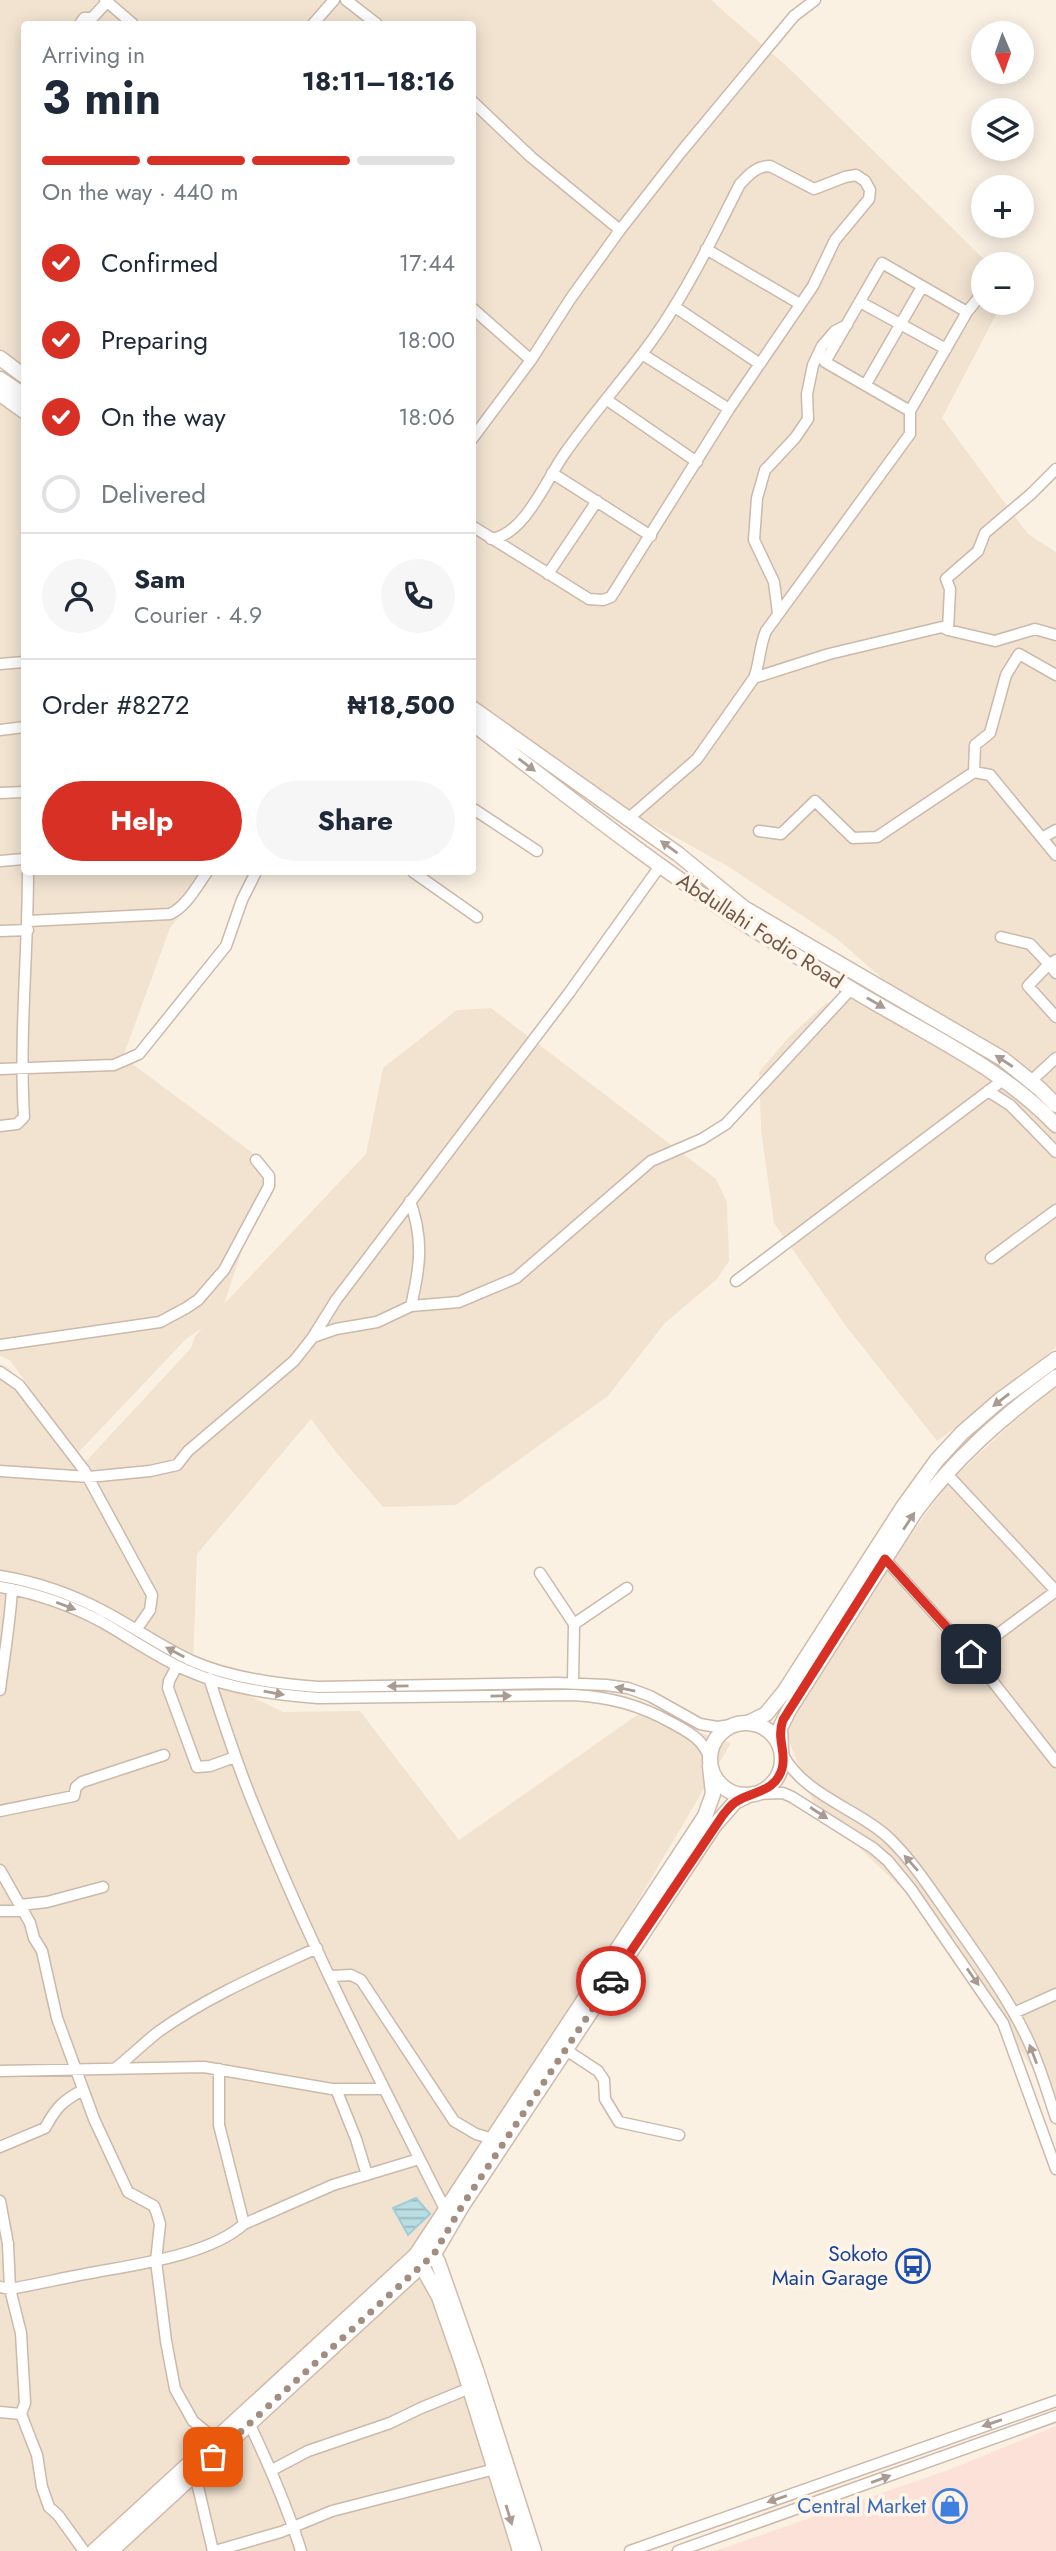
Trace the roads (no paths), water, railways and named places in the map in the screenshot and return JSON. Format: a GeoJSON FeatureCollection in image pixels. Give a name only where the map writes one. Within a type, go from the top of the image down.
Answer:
{"type":"FeatureCollection","features":[{"type":"Feature","properties":{"kind":"main road"},"geometry":{"type":"LineString","coordinates":[[0,358],[21,374]]}},
{"type":"Feature","properties":{"kind":"main road"},"geometry":{"type":"LineString","coordinates":[[0,379],[21,393]]}},
{"type":"Feature","properties":{"kind":"main road"},"geometry":{"type":"LineString","coordinates":[[0,394],[21,409]]}},
{"type":"Feature","properties":{"kind":"main road","name":"Abdullahi Fodio Road"},"geometry":{"type":"LineString","coordinates":[[476,711],[678,854],[744,908],[1003,1059],[1056,1105]]}},
{"type":"Feature","properties":{"kind":"main road","name":"Abdullahi Fodio Road"},"geometry":{"type":"LineString","coordinates":[[476,726],[660,866],[851,989],[974,1059],[1015,1087],[1056,1125]]}},
{"type":"Feature","properties":{"kind":"main road"},"geometry":{"type":"LineString","coordinates":[[430,2248],[446,2211],[705,1815],[713,1794],[710,1763],[716,1739],[732,1725],[748,1723],[766,1714],[784,1692],[903,1507],[937,1460],[962,1433],[1000,1400],[1056,1359]]}},
{"type":"Feature","properties":{"kind":"main road"},"geometry":{"type":"LineString","coordinates":[[111,2551],[249,2423],[430,2248],[462,2206],[714,1826],[735,1802],[768,1789],[777,1780],[782,1768],[780,1728],[789,1710],[915,1512],[946,1473],[988,1430],[1056,1377]]}},
{"type":"Feature","properties":{"kind":"main road"},"geometry":{"type":"LineString","coordinates":[[748,1723],[768,1730],[782,1751]]}},
{"type":"Feature","properties":{"kind":"main road"},"geometry":{"type":"LineString","coordinates":[[710,1763],[720,1785],[729,1791],[753,1795]]}},
{"type":"Feature","properties":{"kind":"main road"},"geometry":{"type":"LineString","coordinates":[[430,2248],[438,2262],[477,2370],[534,2551]]}},
{"type":"Feature","properties":{"kind":"main road"},"geometry":{"type":"LineString","coordinates":[[419,2260],[439,2297],[520,2551]]}},
{"type":"Feature","properties":{"kind":"main road"},"geometry":{"type":"LineString","coordinates":[[94,2551],[215,2439],[419,2260]]}},
{"type":"Feature","properties":{"kind":"street"},"geometry":{"type":"LineString","coordinates":[[316,21],[334,0]]}},
{"type":"Feature","properties":{"kind":"street"},"geometry":{"type":"LineString","coordinates":[[346,0],[373,21]]}},
{"type":"Feature","properties":{"kind":"street"},"geometry":{"type":"LineString","coordinates":[[476,434],[531,360],[570,298],[620,230],[794,16],[815,0]]}},
{"type":"Feature","properties":{"kind":"street"},"geometry":{"type":"LineString","coordinates":[[82,21],[84,18],[92,18],[106,1],[129,21]]}},
{"type":"Feature","properties":{"kind":"street"},"geometry":{"type":"LineString","coordinates":[[476,105],[530,157],[620,230]]}},
{"type":"Feature","properties":{"kind":"street"},"geometry":{"type":"LineString","coordinates":[[476,529],[491,539],[589,599],[598,601],[614,594],[729,409],[813,286],[835,240],[869,199],[870,190],[865,181],[856,176],[845,177],[814,189],[770,166],[757,168],[740,184],[675,307],[565,453],[531,508],[511,532],[491,539]]}},
{"type":"Feature","properties":{"kind":"street"},"geometry":{"type":"LineString","coordinates":[[706,249],[800,304]]}},
{"type":"Feature","properties":{"kind":"street"},"geometry":{"type":"LineString","coordinates":[[910,411],[825,362],[881,263],[967,312]]}},
{"type":"Feature","properties":{"kind":"street"},"geometry":{"type":"LineString","coordinates":[[866,384],[922,286]]}},
{"type":"Feature","properties":{"kind":"street"},"geometry":{"type":"LineString","coordinates":[[860,302],[946,349]]}},
{"type":"Feature","properties":{"kind":"street"},"geometry":{"type":"LineString","coordinates":[[675,307],[760,364]]}},
{"type":"Feature","properties":{"kind":"street"},"geometry":{"type":"LineString","coordinates":[[629,818],[697,759],[754,678],[760,644],[766,631],[910,434],[910,411],[971,307]]}},
{"type":"Feature","properties":{"kind":"street"},"geometry":{"type":"LineString","coordinates":[[476,312],[531,360]]}},
{"type":"Feature","properties":{"kind":"street"},"geometry":{"type":"LineString","coordinates":[[778,613],[774,582],[754,540],[757,498],[765,470],[796,439],[808,419],[807,394],[813,365],[822,346],[835,331],[846,325]]}},
{"type":"Feature","properties":{"kind":"street"},"geometry":{"type":"LineString","coordinates":[[642,354],[729,409]]}},
{"type":"Feature","properties":{"kind":"street"},"geometry":{"type":"LineString","coordinates":[[607,400],[696,462]]}},
{"type":"Feature","properties":{"kind":"street"},"geometry":{"type":"LineString","coordinates":[[948,630],[950,589],[946,579],[978,551],[985,533],[1056,469]]}},
{"type":"Feature","properties":{"kind":"street"},"geometry":{"type":"LineString","coordinates":[[552,473],[651,536]]}},
{"type":"Feature","properties":{"kind":"street"},"geometry":{"type":"LineString","coordinates":[[548,574],[597,501]]}},
{"type":"Feature","properties":{"kind":"street"},"geometry":{"type":"LineString","coordinates":[[754,678],[842,651],[942,627],[995,641],[1035,629],[1056,635]]}},
{"type":"Feature","properties":{"kind":"street"},"geometry":{"type":"LineString","coordinates":[[974,772],[975,745],[990,733],[1006,675],[1019,654],[1056,675]]}},
{"type":"Feature","properties":{"kind":"street"},"geometry":{"type":"LineString","coordinates":[[0,664],[21,662]]}},
{"type":"Feature","properties":{"kind":"street"},"geometry":{"type":"LineString","coordinates":[[0,730],[21,727]]}},
{"type":"Feature","properties":{"kind":"street"},"geometry":{"type":"LineString","coordinates":[[759,831],[782,834],[815,801],[853,838],[877,837],[974,772],[990,775],[1056,855]]}},
{"type":"Feature","properties":{"kind":"street"},"geometry":{"type":"LineString","coordinates":[[0,793],[21,792]]}},
{"type":"Feature","properties":{"kind":"street"},"geometry":{"type":"LineString","coordinates":[[476,811],[537,851]]}},
{"type":"Feature","properties":{"kind":"street"},"geometry":{"type":"LineString","coordinates":[[1042,838],[1056,830]]}},
{"type":"Feature","properties":{"kind":"street"},"geometry":{"type":"LineString","coordinates":[[0,861],[21,859]]}},
{"type":"Feature","properties":{"kind":"street"},"geometry":{"type":"LineString","coordinates":[[0,1471],[89,1477],[150,1471],[177,1465],[188,1451],[294,1361],[336,1300],[569,993],[660,866]]}},
{"type":"Feature","properties":{"kind":"street"},"geometry":{"type":"LineString","coordinates":[[0,1126],[17,1124],[24,1117],[21,1068],[28,875]]}},
{"type":"Feature","properties":{"kind":"street"},"geometry":{"type":"LineString","coordinates":[[0,931],[28,926],[170,914],[176,912],[206,875]]}},
{"type":"Feature","properties":{"kind":"street"},"geometry":{"type":"LineString","coordinates":[[0,1069],[114,1065],[139,1054],[226,946],[242,900],[254,875]]}},
{"type":"Feature","properties":{"kind":"street"},"geometry":{"type":"LineString","coordinates":[[417,875],[477,917]]}},
{"type":"Feature","properties":{"kind":"street"},"geometry":{"type":"LineString","coordinates":[[1001,937],[1031,944],[1054,966],[1028,986],[1056,1017]]}},
{"type":"Feature","properties":{"kind":"street"},"geometry":{"type":"LineString","coordinates":[[313,1337],[336,1329],[377,1322],[411,1306],[459,1302],[516,1278],[651,1161],[702,1139],[726,1124],[851,989]]}},
{"type":"Feature","properties":{"kind":"street"},"geometry":{"type":"LineString","coordinates":[[1031,1081],[1056,1058]]}},
{"type":"Feature","properties":{"kind":"street"},"geometry":{"type":"LineString","coordinates":[[736,1281],[1003,1080]]}},
{"type":"Feature","properties":{"kind":"street"},"geometry":{"type":"LineString","coordinates":[[988,1091],[1010,1105],[1056,1153]]}},
{"type":"Feature","properties":{"kind":"street"},"geometry":{"type":"LineString","coordinates":[[0,1345],[160,1322],[192,1304],[224,1270],[269,1186],[269,1176],[256,1160]]}},
{"type":"Feature","properties":{"kind":"street"},"geometry":{"type":"LineString","coordinates":[[410,1201],[418,1225],[420,1265],[411,1306]]}},
{"type":"Feature","properties":{"kind":"street"},"geometry":{"type":"LineString","coordinates":[[991,1258],[1056,1210]]}},
{"type":"Feature","properties":{"kind":"street"},"geometry":{"type":"LineString","coordinates":[[0,1372],[19,1385],[89,1477],[152,1595],[150,1610],[136,1630]]}},
{"type":"Feature","properties":{"kind":"street"},"geometry":{"type":"LineString","coordinates":[[946,1473],[1056,1591],[971,1654]]}},
{"type":"Feature","properties":{"kind":"street"},"geometry":{"type":"LineString","coordinates":[[885,1559],[971,1654],[1056,1762]]}},
{"type":"Feature","properties":{"kind":"street"},"geometry":{"type":"LineString","coordinates":[[540,1573],[573,1624],[573,1683]]}},
{"type":"Feature","properties":{"kind":"street"},"geometry":{"type":"LineString","coordinates":[[0,1576],[78,1599],[198,1663],[242,1676],[293,1685],[352,1687],[573,1683],[628,1688],[668,1705],[700,1724],[718,1727],[732,1725]]}},
{"type":"Feature","properties":{"kind":"street"},"geometry":{"type":"LineString","coordinates":[[0,1587],[74,1609],[177,1666],[209,1678],[267,1692],[318,1698],[573,1695],[605,1697],[646,1708],[692,1734],[702,1742],[710,1763]]}},
{"type":"Feature","properties":{"kind":"street"},"geometry":{"type":"LineString","coordinates":[[573,1624],[627,1588]]}},
{"type":"Feature","properties":{"kind":"street"},"geometry":{"type":"LineString","coordinates":[[0,1690],[10,1626],[12,1590]]}},
{"type":"Feature","properties":{"kind":"street"},"geometry":{"type":"LineString","coordinates":[[177,1666],[168,1688],[197,1767],[211,1766],[235,1757]]}},
{"type":"Feature","properties":{"kind":"street"},"geometry":{"type":"LineString","coordinates":[[209,1678],[253,1805],[383,2089],[446,2211]]}},
{"type":"Feature","properties":{"kind":"street"},"geometry":{"type":"LineString","coordinates":[[782,1751],[798,1775],[889,1838],[910,1861],[1002,1991],[1052,2094],[1056,2118]]}},
{"type":"Feature","properties":{"kind":"street"},"geometry":{"type":"LineString","coordinates":[[0,1811],[74,1796],[76,1787],[82,1782],[164,1755]]}},
{"type":"Feature","properties":{"kind":"street"},"geometry":{"type":"LineString","coordinates":[[753,1795],[783,1793],[800,1801],[873,1848],[905,1881],[1003,2023],[1056,2169]]}},
{"type":"Feature","properties":{"kind":"street"},"geometry":{"type":"LineString","coordinates":[[0,1870],[42,1951],[57,2018],[94,2119],[128,2192],[154,2206],[160,2224],[156,2261],[175,2389],[193,2421],[215,2439]]}},
{"type":"Feature","properties":{"kind":"street"},"geometry":{"type":"LineString","coordinates":[[0,1911],[103,1887]]}},
{"type":"Feature","properties":{"kind":"street"},"geometry":{"type":"LineString","coordinates":[[117,2067],[157,2033],[190,2011],[317,1948]]}},
{"type":"Feature","properties":{"kind":"street"},"geometry":{"type":"LineString","coordinates":[[331,1976],[351,1975],[361,1980],[454,2121],[476,2134],[493,2139]]}},
{"type":"Feature","properties":{"kind":"street"},"geometry":{"type":"LineString","coordinates":[[1014,2013],[1056,1994]]}},
{"type":"Feature","properties":{"kind":"street"},"geometry":{"type":"LineString","coordinates":[[566,2050],[598,2071],[604,2080],[605,2099],[619,2122],[679,2134]]}},
{"type":"Feature","properties":{"kind":"street"},"geometry":{"type":"LineString","coordinates":[[0,2071],[204,2067],[336,2089],[383,2089]]}},
{"type":"Feature","properties":{"kind":"street"},"geometry":{"type":"LineString","coordinates":[[219,2069],[219,2125],[244,2224]]}},
{"type":"Feature","properties":{"kind":"street"},"geometry":{"type":"LineString","coordinates":[[336,2089],[367,2175]]}},
{"type":"Feature","properties":{"kind":"street"},"geometry":{"type":"LineString","coordinates":[[0,2147],[45,2128],[57,2107],[83,2090]]}},
{"type":"Feature","properties":{"kind":"street"},"geometry":{"type":"LineString","coordinates":[[5,2288],[156,2261],[234,2234],[244,2224],[333,2185],[419,2159]]}},
{"type":"Feature","properties":{"kind":"street"},"geometry":{"type":"LineString","coordinates":[[0,2201],[8,2244],[5,2288],[21,2333],[25,2403],[21,2414],[37,2455],[42,2487],[49,2507],[84,2551]]}},
{"type":"Feature","properties":{"kind":"street"},"geometry":{"type":"LineString","coordinates":[[272,2470],[308,2451],[390,2423],[470,2389]]}},
{"type":"Feature","properties":{"kind":"street"},"geometry":{"type":"LineString","coordinates":[[630,2551],[1056,2401]]}},
{"type":"Feature","properties":{"kind":"street"},"geometry":{"type":"LineString","coordinates":[[0,2412],[21,2414]]}},
{"type":"Feature","properties":{"kind":"street"},"geometry":{"type":"LineString","coordinates":[[678,2551],[1056,2416]]}},
{"type":"Feature","properties":{"kind":"street"},"geometry":{"type":"LineString","coordinates":[[249,2423],[272,2470],[301,2551]]}},
{"type":"Feature","properties":{"kind":"street"},"geometry":{"type":"LineString","coordinates":[[195,2474],[214,2551],[332,2511],[495,2469]]}},
{"type":"Feature","properties":{"kind":"water"},"geometry":{"type":"Polygon","coordinates":[[[416,2198],[430,2214],[408,2235],[393,2208],[416,2198]]]}},
{"type":"Feature","properties":{"kind":"place","name":"Sokoto Main Garage"},"geometry":{"type":"Point","coordinates":[913,2266]}},
{"type":"Feature","properties":{"kind":"place","name":"Central Market"},"geometry":{"type":"Point","coordinates":[950,2506]}}]}
